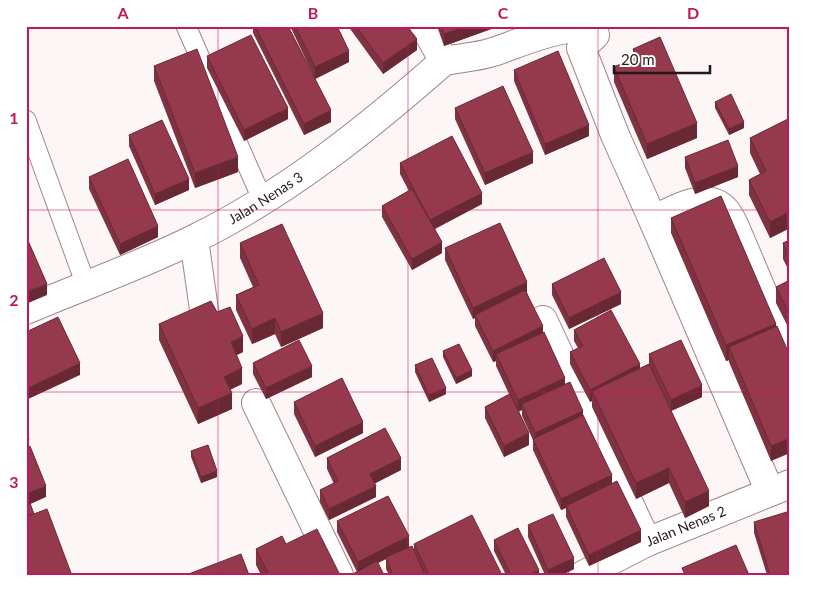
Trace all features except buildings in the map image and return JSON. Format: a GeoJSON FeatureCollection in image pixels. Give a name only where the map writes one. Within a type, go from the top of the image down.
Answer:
{"type":"FeatureCollection","features":[{"type":"Feature","properties":{"kind":"street"},"geometry":{"type":"LineString","coordinates":[[424,26],[444,61],[492,53],[568,29],[585,28],[595,35],[581,48],[615,135],[652,220],[780,488]]}},
{"type":"Feature","properties":{"kind":"street","name":"Jalan Nenas 3"},"geometry":{"type":"LineString","coordinates":[[26,310],[194,239],[263,201],[387,112],[444,61]]}},
{"type":"Feature","properties":{"kind":"street"},"geometry":{"type":"LineString","coordinates":[[652,220],[692,203],[713,202],[724,210],[735,226],[790,357]]}},
{"type":"Feature","properties":{"kind":"street"},"geometry":{"type":"LineString","coordinates":[[194,239],[205,317]]}},
{"type":"Feature","properties":{"kind":"street"},"geometry":{"type":"LineString","coordinates":[[543,320],[647,542]]}},
{"type":"Feature","properties":{"kind":"street"},"geometry":{"type":"LineString","coordinates":[[256,403],[339,575]]}},
{"type":"Feature","properties":{"kind":"street","name":"Jalan Nenas 2"},"geometry":{"type":"LineString","coordinates":[[583,575],[647,542],[780,488]]}},
{"type":"Feature","properties":{"kind":"lane"},"geometry":{"type":"LineString","coordinates":[[186,26],[263,201]]}},
{"type":"Feature","properties":{"kind":"lane"},"geometry":{"type":"LineString","coordinates":[[26,120],[86,285]]}}]}
